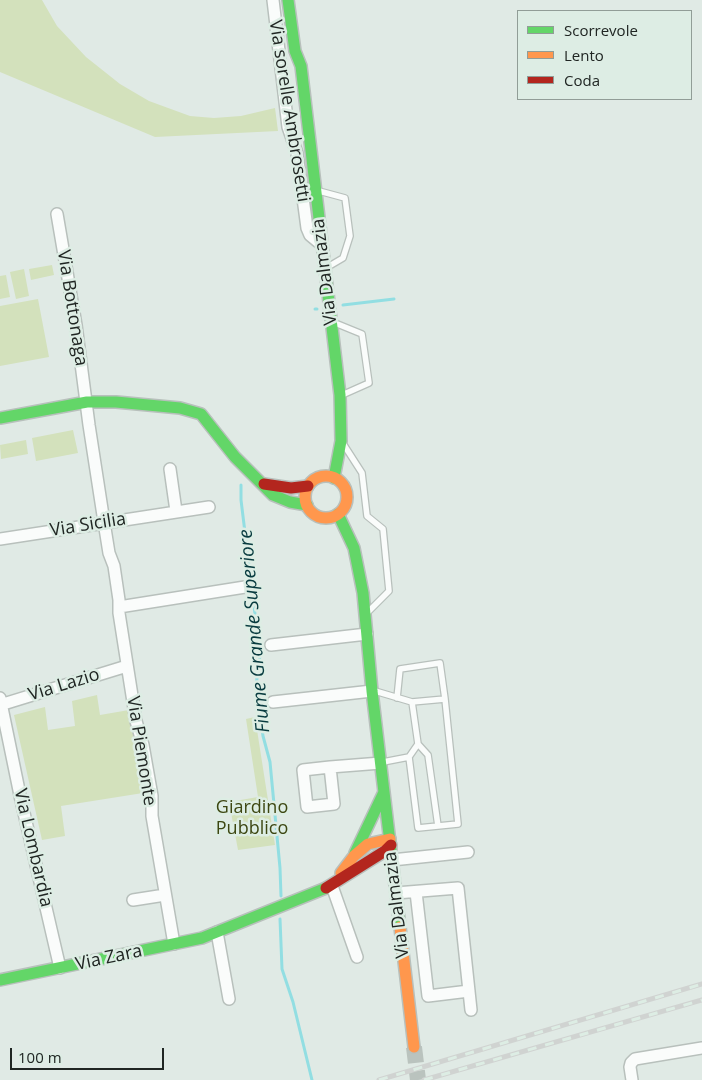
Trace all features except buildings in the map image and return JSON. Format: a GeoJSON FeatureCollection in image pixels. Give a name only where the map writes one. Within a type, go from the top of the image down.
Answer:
{"type":"FeatureCollection","features":[{"type":"Feature","properties":{"kind":"main road","name":"Via Dalmazia"},"geometry":{"type":"LineString","coordinates":[[288,0],[295,51],[301,66],[340,396],[341,441],[334,478]]}},
{"type":"Feature","properties":{"kind":"main road","name":"Via Dalmazia"},"geometry":{"type":"LineString","coordinates":[[300,0],[304,48],[301,66]]}},
{"type":"Feature","properties":{"kind":"main road"},"geometry":{"type":"LineString","coordinates":[[0,418],[87,402],[116,402],[180,408],[201,414],[235,458],[273,495],[290,502],[307,505]]}},
{"type":"Feature","properties":{"kind":"main road"},"geometry":{"type":"LineString","coordinates":[[261,483],[291,488],[308,486],[320,477],[334,478],[344,487],[347,495],[344,508],[330,518],[320,517],[312,513],[307,505],[305,496],[308,486]]}},
{"type":"Feature","properties":{"kind":"main road","name":"Via Dalmazia"},"geometry":{"type":"LineString","coordinates":[[338,514],[354,548],[360,570],[372,691],[414,1047]]}},
{"type":"Feature","properties":{"kind":"main road"},"geometry":{"type":"LineString","coordinates":[[332,886],[354,856],[384,792]]}},
{"type":"Feature","properties":{"kind":"main road"},"geometry":{"type":"LineString","coordinates":[[354,856],[368,844],[390,842]]}},
{"type":"Feature","properties":{"kind":"main road","name":"Via Zara"},"geometry":{"type":"LineString","coordinates":[[0,980],[202,938],[332,886],[385,851],[390,842]]}},
{"type":"Feature","properties":{"kind":"main road","name":"Via Zara"},"geometry":{"type":"LineString","coordinates":[[348,876],[381,866],[394,875]]}},
{"type":"Feature","properties":{"kind":"street","name":"Via sorelle Ambrosetti"},"geometry":{"type":"LineString","coordinates":[[273,0],[288,127],[297,153],[307,228],[310,235],[322,245]]}},
{"type":"Feature","properties":{"kind":"street","name":"Via Bottonaga"},"geometry":{"type":"LineString","coordinates":[[57,214],[87,402]]}},
{"type":"Feature","properties":{"kind":"street","name":"Via Piemonte"},"geometry":{"type":"LineString","coordinates":[[87,402],[104,522],[114,566],[127,666],[136,721],[143,745],[150,787],[152,816],[174,944]]}},
{"type":"Feature","properties":{"kind":"street"},"geometry":{"type":"LineString","coordinates":[[170,470],[176,512]]}},
{"type":"Feature","properties":{"kind":"street","name":"Via Sicilia"},"geometry":{"type":"LineString","coordinates":[[0,539],[210,507]]}},
{"type":"Feature","properties":{"kind":"street"},"geometry":{"type":"LineString","coordinates":[[119,607],[245,587]]}},
{"type":"Feature","properties":{"kind":"street"},"geometry":{"type":"LineString","coordinates":[[271,645],[367,634]]}},
{"type":"Feature","properties":{"kind":"street","name":"Via Lazio"},"geometry":{"type":"LineString","coordinates":[[1,702],[127,666]]}},
{"type":"Feature","properties":{"kind":"street"},"geometry":{"type":"LineString","coordinates":[[273,702],[372,691]]}},
{"type":"Feature","properties":{"kind":"street","name":"Via Lombardia"},"geometry":{"type":"LineString","coordinates":[[1,702],[21,800],[60,968]]}},
{"type":"Feature","properties":{"kind":"street"},"geometry":{"type":"LineString","coordinates":[[330,768],[381,763]]}},
{"type":"Feature","properties":{"kind":"street"},"geometry":{"type":"LineString","coordinates":[[392,860],[468,852]]}},
{"type":"Feature","properties":{"kind":"street"},"geometry":{"type":"LineString","coordinates":[[332,886],[358,958]]}},
{"type":"Feature","properties":{"kind":"street"},"geometry":{"type":"LineString","coordinates":[[396,893],[458,888],[471,1010]]}},
{"type":"Feature","properties":{"kind":"street"},"geometry":{"type":"LineString","coordinates":[[416,892],[428,996],[469,991]]}},
{"type":"Feature","properties":{"kind":"street"},"geometry":{"type":"LineString","coordinates":[[133,900],[165,895]]}},
{"type":"Feature","properties":{"kind":"street"},"geometry":{"type":"LineString","coordinates":[[217,932],[229,999]]}},
{"type":"Feature","properties":{"kind":"street"},"geometry":{"type":"LineString","coordinates":[[632,1080],[630,1068],[631,1063],[635,1059],[702,1048]]}},
{"type":"Feature","properties":{"kind":"lane"},"geometry":{"type":"LineString","coordinates":[[315,190],[345,198],[350,236],[343,258],[324,269]]}},
{"type":"Feature","properties":{"kind":"lane"},"geometry":{"type":"LineString","coordinates":[[331,322],[362,334],[369,382],[340,396]]}},
{"type":"Feature","properties":{"kind":"lane"},"geometry":{"type":"LineString","coordinates":[[341,441],[362,473],[367,516],[383,528],[389,591],[365,615]]}},
{"type":"Feature","properties":{"kind":"lane"},"geometry":{"type":"LineString","coordinates":[[397,698],[400,669],[440,663],[458,824],[418,828],[409,757],[418,744]]}},
{"type":"Feature","properties":{"kind":"lane"},"geometry":{"type":"LineString","coordinates":[[372,691],[412,702],[445,699]]}},
{"type":"Feature","properties":{"kind":"lane"},"geometry":{"type":"LineString","coordinates":[[412,702],[418,744],[428,755],[438,826]]}},
{"type":"Feature","properties":{"kind":"lane"},"geometry":{"type":"LineString","coordinates":[[381,763],[409,757]]}},
{"type":"Feature","properties":{"kind":"green space"},"geometry":{"type":"Polygon","coordinates":[[[0,0],[42,0],[57,26],[86,57],[120,84],[149,101],[190,116],[214,118],[241,116],[275,108],[278,131],[155,137],[0,72],[0,0]]]}},
{"type":"Feature","properties":{"kind":"green space"},"geometry":{"type":"Polygon","coordinates":[[[52,265],[54,275],[31,280],[29,269],[52,265]]]}},
{"type":"Feature","properties":{"kind":"green space"},"geometry":{"type":"Polygon","coordinates":[[[24,269],[29,296],[16,299],[10,272],[24,269]]]}},
{"type":"Feature","properties":{"kind":"green space"},"geometry":{"type":"Polygon","coordinates":[[[6,275],[10,297],[0,299],[0,276],[6,275]]]}},
{"type":"Feature","properties":{"kind":"green space"},"geometry":{"type":"Polygon","coordinates":[[[38,299],[49,357],[0,366],[0,306],[38,299]]]}},
{"type":"Feature","properties":{"kind":"green space"},"geometry":{"type":"Polygon","coordinates":[[[73,430],[78,453],[36,461],[32,438],[73,430]]]}},
{"type":"Feature","properties":{"kind":"green space"},"geometry":{"type":"Polygon","coordinates":[[[26,440],[28,454],[1,459],[0,445],[26,440]]]}},
{"type":"Feature","properties":{"kind":"green space"},"geometry":{"type":"Polygon","coordinates":[[[97,695],[100,715],[129,710],[143,793],[61,806],[65,836],[42,840],[14,715],[45,707],[48,730],[75,726],[72,701],[97,695]]]}},
{"type":"Feature","properties":{"kind":"green space","name":"Giardino Pubblico"},"geometry":{"type":"Polygon","coordinates":[[[255,717],[275,845],[238,850],[229,802],[258,797],[246,719],[255,717]]]}},
{"type":"Feature","properties":{"kind":"waterway"},"geometry":{"type":"LineString","coordinates":[[343,305],[394,299]]}},
{"type":"Feature","properties":{"kind":"waterway","name":"Fiume Grande Superiore"},"geometry":{"type":"LineString","coordinates":[[241,485],[241,500],[260,655],[256,686],[263,736],[270,762],[281,896]]}},
{"type":"Feature","properties":{"kind":"waterway","name":"Fiume Grande Superiore"},"geometry":{"type":"LineString","coordinates":[[280,919],[282,969],[293,1002],[312,1080]]}},
{"type":"Feature","properties":{"kind":"tunnel"},"geometry":{"type":"LineString","coordinates":[[414,1047],[418,1080]]}},
{"type":"Feature","properties":{"kind":"railway"},"geometry":{"type":"LineString","coordinates":[[379,1080],[702,984]]}},
{"type":"Feature","properties":{"kind":"railway"},"geometry":{"type":"LineString","coordinates":[[424,1080],[702,1000]]}},
{"type":"Feature","properties":{"kind":"traffic: fast"},"geometry":{"type":"LineString","coordinates":[[288,0],[295,51],[301,66],[340,395],[341,441],[334,478]]}},
{"type":"Feature","properties":{"kind":"traffic: fast"},"geometry":{"type":"LineString","coordinates":[[0,418],[87,402],[116,402],[180,408],[201,414],[235,457],[273,495],[290,502],[307,505]]}},
{"type":"Feature","properties":{"kind":"traffic: fast"},"geometry":{"type":"LineString","coordinates":[[338,514],[354,548],[363,593],[372,691],[400,927]]}},
{"type":"Feature","properties":{"kind":"traffic: fast"},"geometry":{"type":"LineString","coordinates":[[355,853],[384,792]]}},
{"type":"Feature","properties":{"kind":"traffic: fast"},"geometry":{"type":"LineString","coordinates":[[0,980],[202,938],[326,888]]}},
{"type":"Feature","properties":{"kind":"traffic: slow"},"geometry":{"type":"LineString","coordinates":[[326,476],[341,482],[347,497],[341,512],[326,518],[311,512],[305,497],[311,482],[326,476]]}},
{"type":"Feature","properties":{"kind":"traffic: slow"},"geometry":{"type":"LineString","coordinates":[[341,873],[354,856],[368,844],[390,839]]}},
{"type":"Feature","properties":{"kind":"traffic: slow"},"geometry":{"type":"LineString","coordinates":[[400,927],[414,1047]]}},
{"type":"Feature","properties":{"kind":"traffic: jam"},"geometry":{"type":"LineString","coordinates":[[264,484],[291,488],[308,486]]}},
{"type":"Feature","properties":{"kind":"traffic: jam"},"geometry":{"type":"LineString","coordinates":[[326,888],[385,851],[391,845]]}}]}
